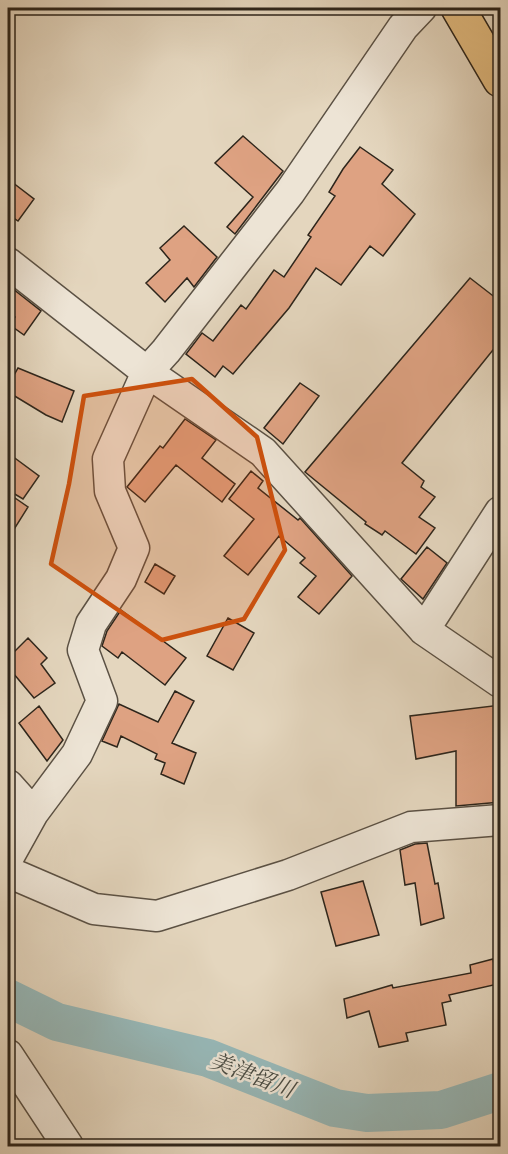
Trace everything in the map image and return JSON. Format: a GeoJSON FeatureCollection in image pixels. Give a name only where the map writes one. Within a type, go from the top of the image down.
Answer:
{"type":"FeatureCollection","features":[{"type":"Feature","properties":{"kind":"highway"},"geometry":{"type":"LineString","coordinates":[[458,8],[501,80]]}},
{"type":"Feature","properties":{"kind":"street"},"geometry":{"type":"LineString","coordinates":[[8,858],[33,813],[77,754],[102,701],[83,650],[91,624],[121,579],[134,548],[110,491],[108,459],[147,372],[166,351],[290,192],[403,27],[421,8]]}},
{"type":"Feature","properties":{"kind":"street"},"geometry":{"type":"LineString","coordinates":[[8,262],[147,372],[263,452],[424,630],[501,682]]}},
{"type":"Feature","properties":{"kind":"street"},"geometry":{"type":"LineString","coordinates":[[424,630],[501,512]]}},
{"type":"Feature","properties":{"kind":"street"},"geometry":{"type":"LineString","coordinates":[[8,785],[33,813]]}},
{"type":"Feature","properties":{"kind":"street"},"geometry":{"type":"LineString","coordinates":[[8,872],[94,909],[157,916],[288,875],[411,827],[501,820]]}},
{"type":"Feature","properties":{"kind":"street"},"geometry":{"type":"LineString","coordinates":[[8,1054],[68,1146]]}},
{"type":"Feature","properties":{"kind":"highlighted area"},"geometry":{"type":"Polygon","coordinates":[[[192,379],[257,437],[285,550],[244,619],[162,640],[51,564],[69,484],[84,396],[192,379]]]}},
{"type":"Feature","properties":{"kind":"building"},"geometry":{"type":"Polygon","coordinates":[[[243,136],[283,171],[235,234],[227,227],[253,197],[215,163],[243,136]]]}},
{"type":"Feature","properties":{"kind":"building"},"geometry":{"type":"Polygon","coordinates":[[[360,147],[393,170],[382,184],[415,214],[383,256],[370,246],[341,285],[316,268],[289,308],[233,374],[223,366],[215,377],[186,354],[202,333],[213,341],[241,305],[246,309],[274,270],[284,277],[311,237],[308,235],[335,196],[329,192],[360,147]]]}},
{"type":"Feature","properties":{"kind":"building"},"geometry":{"type":"Polygon","coordinates":[[[8,179],[34,199],[18,221],[8,214],[8,179]]]}},
{"type":"Feature","properties":{"kind":"building"},"geometry":{"type":"Polygon","coordinates":[[[184,226],[217,257],[194,287],[187,278],[165,302],[146,283],[170,260],[160,248],[184,226]]]}},
{"type":"Feature","properties":{"kind":"building"},"geometry":{"type":"Polygon","coordinates":[[[470,278],[501,302],[501,340],[402,463],[424,481],[421,487],[435,497],[419,517],[435,528],[416,554],[385,531],[382,535],[365,524],[366,522],[305,472],[470,278]]]}},
{"type":"Feature","properties":{"kind":"building"},"geometry":{"type":"Polygon","coordinates":[[[8,285],[41,311],[24,335],[10,325],[15,317],[13,316],[8,323],[8,285]]]}},
{"type":"Feature","properties":{"kind":"building"},"geometry":{"type":"Polygon","coordinates":[[[18,368],[74,391],[62,422],[8,392],[8,386],[18,368]]]}},
{"type":"Feature","properties":{"kind":"building"},"geometry":{"type":"Polygon","coordinates":[[[300,383],[319,396],[283,444],[264,428],[300,383]]]}},
{"type":"Feature","properties":{"kind":"building"},"geometry":{"type":"Polygon","coordinates":[[[185,419],[216,440],[202,458],[235,484],[222,502],[176,465],[145,502],[127,487],[160,446],[163,448],[185,419]]]}},
{"type":"Feature","properties":{"kind":"building"},"geometry":{"type":"Polygon","coordinates":[[[8,453],[39,476],[23,499],[8,490],[8,453]]]}},
{"type":"Feature","properties":{"kind":"building"},"geometry":{"type":"Polygon","coordinates":[[[251,471],[263,481],[258,488],[298,520],[300,518],[352,576],[319,614],[298,597],[316,576],[300,563],[305,558],[279,536],[248,575],[224,556],[254,519],[229,499],[251,471]]]}},
{"type":"Feature","properties":{"kind":"building"},"geometry":{"type":"Polygon","coordinates":[[[15,498],[28,507],[8,539],[8,510],[15,498]]]}},
{"type":"Feature","properties":{"kind":"building"},"geometry":{"type":"Polygon","coordinates":[[[427,547],[447,563],[423,599],[401,579],[427,547]]]}},
{"type":"Feature","properties":{"kind":"building"},"geometry":{"type":"Polygon","coordinates":[[[155,564],[175,576],[164,594],[145,582],[155,564]]]}},
{"type":"Feature","properties":{"kind":"building"},"geometry":{"type":"Polygon","coordinates":[[[121,610],[186,658],[165,685],[122,652],[118,658],[102,646],[107,631],[121,610]]]}},
{"type":"Feature","properties":{"kind":"building"},"geometry":{"type":"Polygon","coordinates":[[[228,618],[254,633],[233,670],[207,656],[228,618]]]}},
{"type":"Feature","properties":{"kind":"building"},"geometry":{"type":"Polygon","coordinates":[[[28,638],[47,658],[41,664],[55,683],[34,698],[8,667],[8,658],[28,638]]]}},
{"type":"Feature","properties":{"kind":"building"},"geometry":{"type":"Polygon","coordinates":[[[175,691],[194,701],[172,743],[196,753],[184,784],[161,774],[165,763],[155,759],[157,754],[121,736],[117,747],[102,741],[119,704],[158,722],[175,691]]]}},
{"type":"Feature","properties":{"kind":"building"},"geometry":{"type":"Polygon","coordinates":[[[501,705],[501,802],[456,806],[456,751],[416,759],[410,716],[501,705]]]}},
{"type":"Feature","properties":{"kind":"building"},"geometry":{"type":"Polygon","coordinates":[[[39,706],[63,740],[47,761],[19,723],[39,706]]]}},
{"type":"Feature","properties":{"kind":"building"},"geometry":{"type":"Polygon","coordinates":[[[427,843],[435,884],[438,883],[444,918],[421,925],[415,883],[405,885],[400,850],[415,844],[427,843]]]}},
{"type":"Feature","properties":{"kind":"building"},"geometry":{"type":"Polygon","coordinates":[[[363,881],[379,935],[336,946],[321,892],[363,881]]]}},
{"type":"Feature","properties":{"kind":"building"},"geometry":{"type":"Polygon","coordinates":[[[493,959],[498,984],[449,995],[451,1001],[442,1003],[446,1025],[406,1033],[408,1041],[379,1047],[369,1011],[347,1018],[344,999],[392,985],[393,988],[471,973],[470,965],[493,959]]]}},
{"type":"Feature","properties":{"kind":"waterway","name":"美津留川"},"geometry":{"type":"LineString","coordinates":[[8,998],[57,1022],[208,1058],[335,1108],[367,1113],[441,1110],[500,1091]]}}]}
